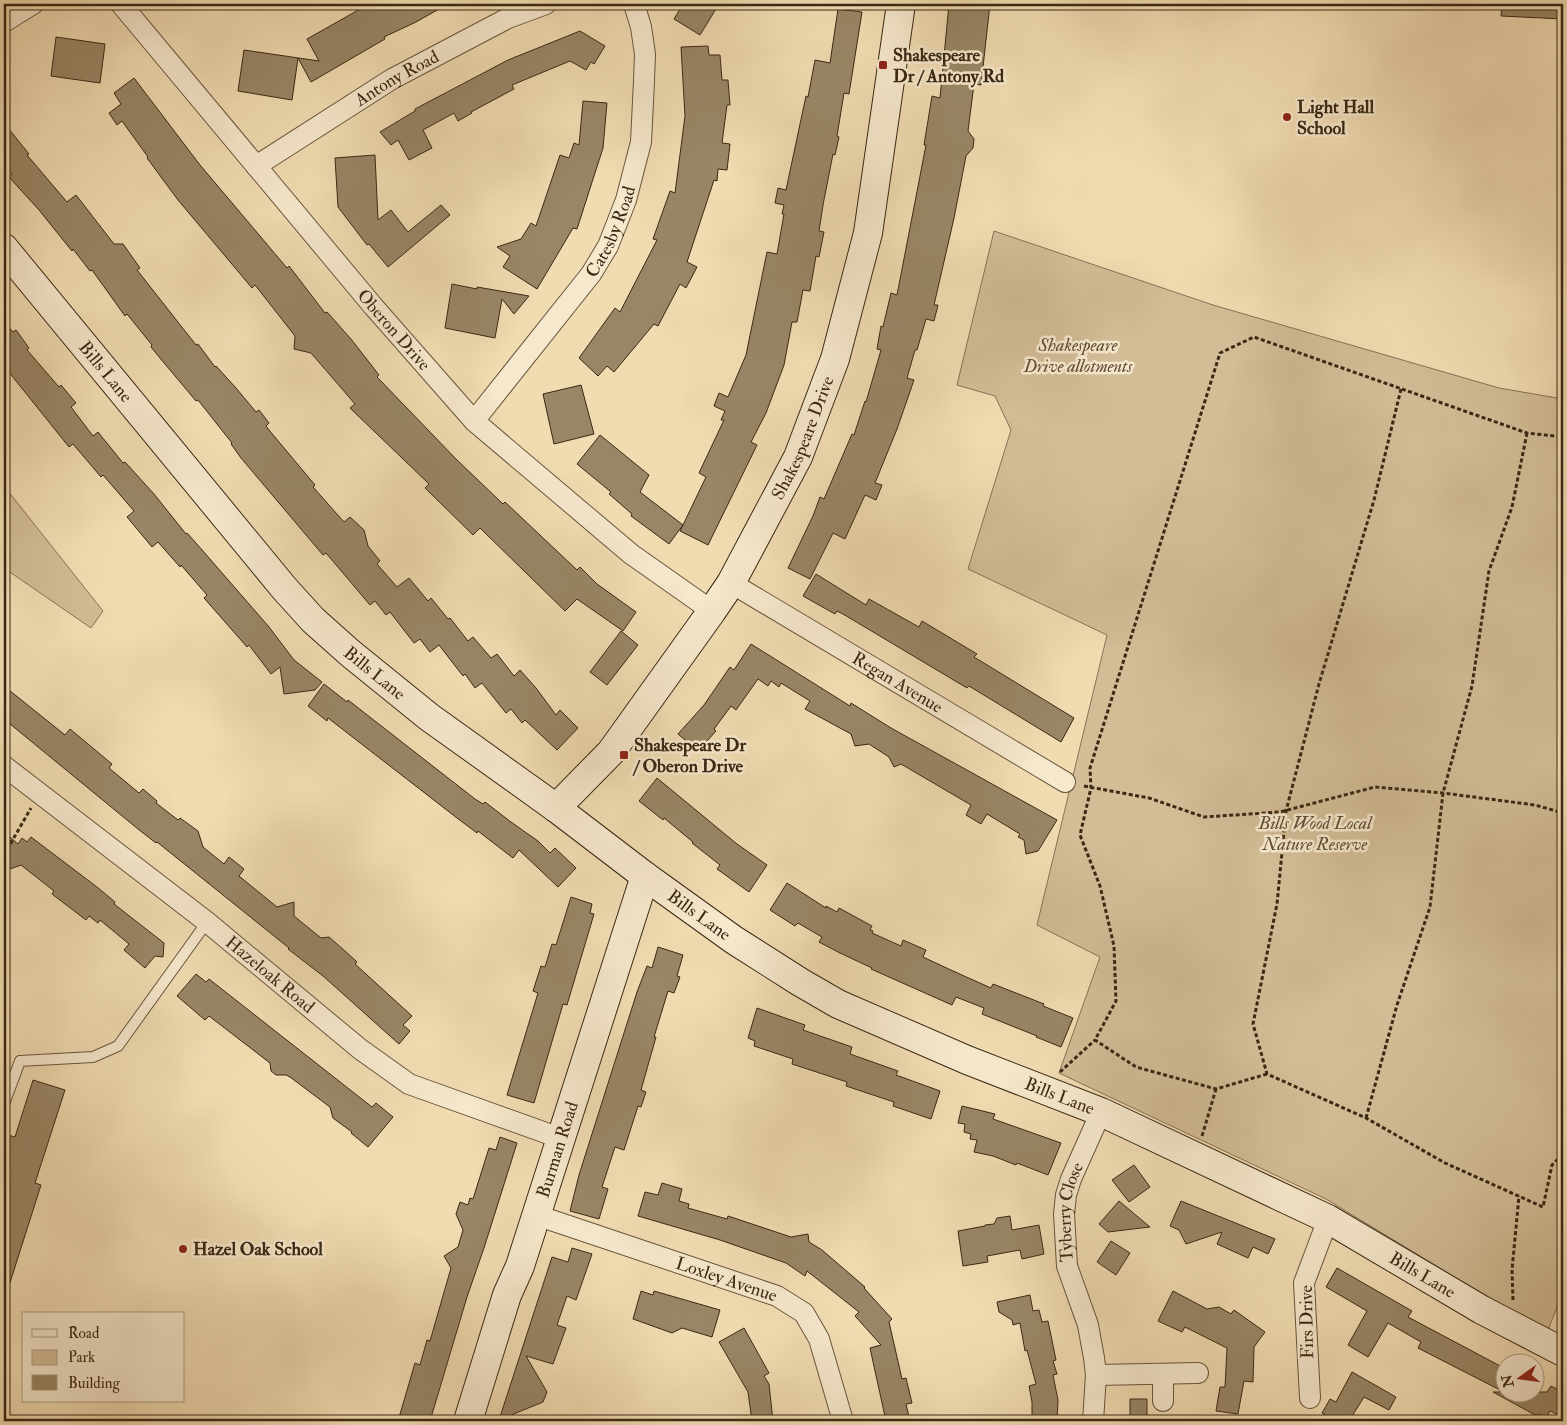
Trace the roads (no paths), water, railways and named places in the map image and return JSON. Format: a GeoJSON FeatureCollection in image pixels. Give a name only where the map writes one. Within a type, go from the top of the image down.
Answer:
{"type":"FeatureCollection","features":[{"type":"Feature","properties":{"kind":"street"},"geometry":{"type":"LineString","coordinates":[[4,22],[33,4]]}},
{"type":"Feature","properties":{"kind":"street","name":"Oberon Drive"},"geometry":{"type":"LineString","coordinates":[[121,4],[373,306],[474,421],[631,554],[712,611]]}},
{"type":"Feature","properties":{"kind":"street","name":"Antony Road"},"geometry":{"type":"LineString","coordinates":[[256,166],[392,79],[508,18],[546,4]]}},
{"type":"Feature","properties":{"kind":"street","name":"Catesby Road"},"geometry":{"type":"LineString","coordinates":[[474,421],[591,274],[608,246],[626,200],[641,142],[644,81],[645,54],[642,27],[634,4]]}},
{"type":"Feature","properties":{"kind":"street","name":"Shakespeare Drive"},"geometry":{"type":"LineString","coordinates":[[556,808],[611,752],[712,611],[731,583],[798,457],[834,359],[868,233],[901,4]]}},
{"type":"Feature","properties":{"kind":"street","name":"Bills Lane"},"geometry":{"type":"LineString","coordinates":[[4,248],[284,588],[313,620],[376,675],[414,705],[734,940],[838,1004],[967,1060],[1101,1112],[1328,1219],[1473,1305],[1563,1352]]}},
{"type":"Feature","properties":{"kind":"street","name":"Regan Avenue"},"geometry":{"type":"LineString","coordinates":[[731,583],[1065,782]]}},
{"type":"Feature","properties":{"kind":"street","name":"Hazeloak Road"},"geometry":{"type":"LineString","coordinates":[[4,766],[207,922],[360,1048],[409,1084],[560,1138]]}},
{"type":"Feature","properties":{"kind":"street","name":"Burman Road"},"geometry":{"type":"LineString","coordinates":[[468,1421],[507,1295],[520,1266],[645,876]]}},
{"type":"Feature","properties":{"kind":"street","name":"Tyberry Close"},"geometry":{"type":"LineString","coordinates":[[1092,1421],[1096,1375],[1088,1325],[1068,1266],[1064,1214],[1066,1195],[1101,1112]]}},
{"type":"Feature","properties":{"kind":"street","name":"Loxley Avenue"},"geometry":{"type":"LineString","coordinates":[[536,1215],[777,1296],[804,1313],[819,1339],[843,1421]]}},
{"type":"Feature","properties":{"kind":"street","name":"Firs Drive"},"geometry":{"type":"LineString","coordinates":[[1310,1398],[1304,1283],[1328,1219]]}},
{"type":"Feature","properties":{"kind":"street"},"geometry":{"type":"LineString","coordinates":[[1096,1375],[1198,1373]]}},
{"type":"Feature","properties":{"kind":"street"},"geometry":{"type":"LineString","coordinates":[[1163,1374],[1163,1401]]}},
{"type":"Feature","properties":{"kind":"lane"},"geometry":{"type":"LineString","coordinates":[[4,1104],[20,1061],[93,1057],[118,1046],[207,922]]}},
{"type":"Feature","properties":{"kind":"place","name":"Shakespeare Dr / Antony Rd"},"geometry":{"type":"Point","coordinates":[883,65]}},
{"type":"Feature","properties":{"kind":"place","name":"Light Hall School"},"geometry":{"type":"Point","coordinates":[1287,117]}},
{"type":"Feature","properties":{"kind":"place","name":"Shakespeare Dr / Oberon Drive"},"geometry":{"type":"Point","coordinates":[624,755]}},
{"type":"Feature","properties":{"kind":"place","name":"Hazel Oak School"},"geometry":{"type":"Point","coordinates":[183,1249]}},
{"type":"Feature","properties":{"kind":"park label","name":"Shakespeare Drive allotments"},"geometry":{"type":"Point","coordinates":[1078,355]}},
{"type":"Feature","properties":{"kind":"park label","name":"Bills Wood Local Nature Reserve"},"geometry":{"type":"Point","coordinates":[1315,833]}}]}
